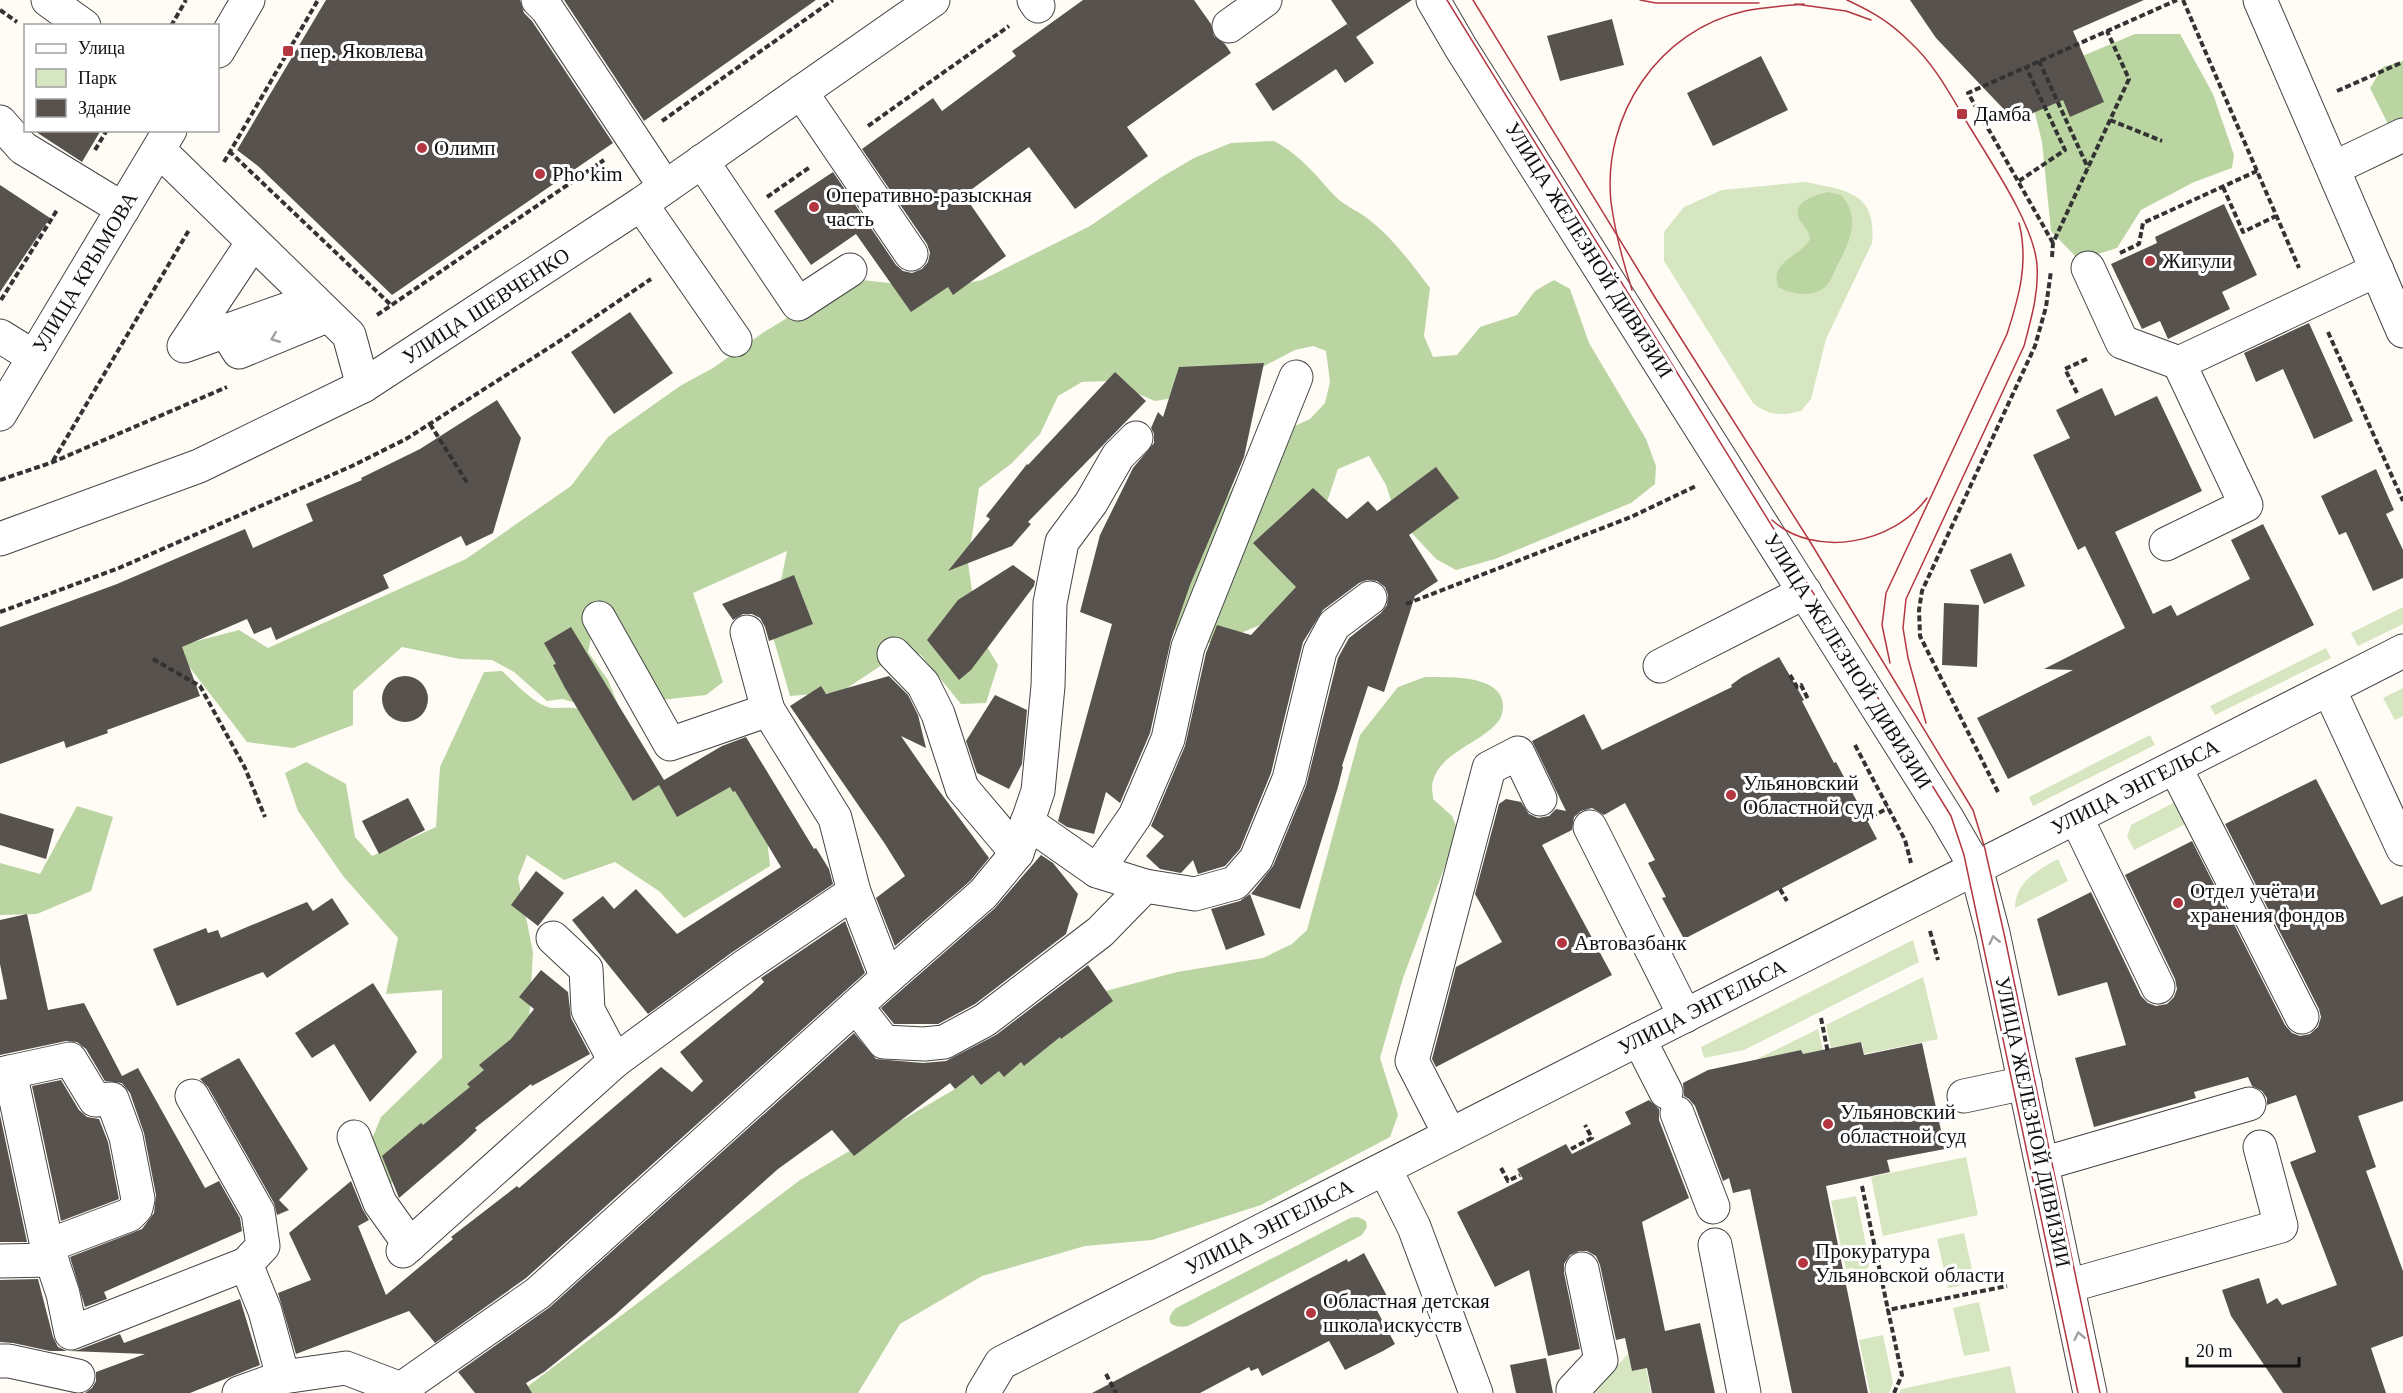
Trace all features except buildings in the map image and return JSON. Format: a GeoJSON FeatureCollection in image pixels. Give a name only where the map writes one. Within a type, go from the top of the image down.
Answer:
{"type":"FeatureCollection","features":[{"type":"Feature","properties":{"kind":"street"},"geometry":{"type":"LineString","coordinates":[[48,0],[81,24]]}},
{"type":"Feature","properties":{"kind":"street"},"geometry":{"type":"LineString","coordinates":[[219,49],[248,0]]}},
{"type":"Feature","properties":{"kind":"street"},"geometry":{"type":"LineString","coordinates":[[538,0],[547,9],[653,196],[679,259],[735,340]]}},
{"type":"Feature","properties":{"kind":"street","name":"УЛИЦА ШЕВЧЕНКО"},"geometry":{"type":"LineString","coordinates":[[0,539],[199,466],[363,386],[653,196],[933,0]]}},
{"type":"Feature","properties":{"kind":"street"},"geometry":{"type":"LineString","coordinates":[[1229,26],[1265,0]]}},
{"type":"Feature","properties":{"kind":"street","name":"УЛИЦА ЖЕЛЕЗНОЙ ДИВИЗИИ"},"geometry":{"type":"LineString","coordinates":[[1433,0],[1461,48],[1947,818],[1976,868],[1993,933],[2090,1393]]}},
{"type":"Feature","properties":{"kind":"street"},"geometry":{"type":"LineString","coordinates":[[2260,0],[2403,331]]}},
{"type":"Feature","properties":{"kind":"street"},"geometry":{"type":"LineString","coordinates":[[801,92],[911,254]]}},
{"type":"Feature","properties":{"kind":"street"},"geometry":{"type":"LineString","coordinates":[[0,122],[23,148],[123,209]]}},
{"type":"Feature","properties":{"kind":"street"},"geometry":{"type":"LineString","coordinates":[[2334,168],[2403,135]]}},
{"type":"Feature","properties":{"kind":"street"},"geometry":{"type":"LineString","coordinates":[[165,140],[208,198],[349,335],[363,386]]}},
{"type":"Feature","properties":{"kind":"street","name":"УЛИЦА КРЫМОВА"},"geometry":{"type":"LineString","coordinates":[[0,414],[165,140]]}},
{"type":"Feature","properties":{"kind":"street"},"geometry":{"type":"LineString","coordinates":[[702,161],[798,304],[850,270]]}},
{"type":"Feature","properties":{"kind":"street"},"geometry":{"type":"LineString","coordinates":[[253,242],[184,346],[225,330],[240,352],[321,308]]}},
{"type":"Feature","properties":{"kind":"street"},"geometry":{"type":"LineString","coordinates":[[2088,268],[2122,342],[2180,363],[2246,505],[2166,544]]}},
{"type":"Feature","properties":{"kind":"street"},"geometry":{"type":"LineString","coordinates":[[2180,363],[2377,270]]}},
{"type":"Feature","properties":{"kind":"street"},"geometry":{"type":"LineString","coordinates":[[0,336],[34,357]]}},
{"type":"Feature","properties":{"kind":"street"},"geometry":{"type":"LineString","coordinates":[[1097,871],[1135,816],[1168,739],[1188,647],[1296,377]]}},
{"type":"Feature","properties":{"kind":"street"},"geometry":{"type":"LineString","coordinates":[[239,1393],[283,1377],[346,1368],[398,1391],[538,1293],[983,894],[1017,852],[1038,791],[1048,686],[1050,603],[1062,542],[1091,503],[1118,456],[1136,438]]}},
{"type":"Feature","properties":{"kind":"street"},"geometry":{"type":"LineString","coordinates":[[1660,666],[1805,592]]}},
{"type":"Feature","properties":{"kind":"street"},"geometry":{"type":"LineString","coordinates":[[1027,822],[1097,871],[1145,886],[1195,894],[1235,883],[1256,859],[1289,779],[1320,651],[1334,625],[1370,598]]}},
{"type":"Feature","properties":{"kind":"street"},"geometry":{"type":"LineString","coordinates":[[598,618],[670,744],[768,710]]}},
{"type":"Feature","properties":{"kind":"street"},"geometry":{"type":"LineString","coordinates":[[747,632],[768,710],[835,818],[854,892],[887,978]]}},
{"type":"Feature","properties":{"kind":"street","name":"УЛИЦА ЭНГЕЛЬСА"},"geometry":{"type":"LineString","coordinates":[[983,1393],[1001,1363],[2403,651]]}},
{"type":"Feature","properties":{"kind":"street"},"geometry":{"type":"LineString","coordinates":[[894,654],[923,684],[939,714],[962,788],[1017,852]]}},
{"type":"Feature","properties":{"kind":"street"},"geometry":{"type":"LineString","coordinates":[[2329,688],[2403,849]]}},
{"type":"Feature","properties":{"kind":"street"},"geometry":{"type":"LineString","coordinates":[[1450,1136],[1412,1061],[1488,768],[1518,753],[1540,799]]}},
{"type":"Feature","properties":{"kind":"street"},"geometry":{"type":"LineString","coordinates":[[2175,767],[2302,1017]]}},
{"type":"Feature","properties":{"kind":"street"},"geometry":{"type":"LineString","coordinates":[[2083,814],[2164,980]]}},
{"type":"Feature","properties":{"kind":"street"},"geometry":{"type":"LineString","coordinates":[[1590,828],[1685,1016]]}},
{"type":"Feature","properties":{"kind":"street"},"geometry":{"type":"LineString","coordinates":[[856,1006],[884,1042],[924,1044],[944,1042],[985,1020],[1091,939],[1145,886]]}},
{"type":"Feature","properties":{"kind":"street"},"geometry":{"type":"LineString","coordinates":[[354,1137],[380,1203],[407,1248],[615,1061],[742,968],[854,892]]}},
{"type":"Feature","properties":{"kind":"street"},"geometry":{"type":"LineString","coordinates":[[553,938],[586,969],[588,1010],[615,1061]]}},
{"type":"Feature","properties":{"kind":"street"},"geometry":{"type":"LineString","coordinates":[[1639,1039],[1671,1102],[1713,1207]]}},
{"type":"Feature","properties":{"kind":"street"},"geometry":{"type":"LineString","coordinates":[[0,1261],[49,1253],[129,1215],[136,1208],[138,1199],[126,1137],[112,1099],[95,1100],[70,1059],[5,1073],[49,1253],[63,1294],[80,1385],[9,1361],[0,1361]]}},
{"type":"Feature","properties":{"kind":"street"},"geometry":{"type":"LineString","coordinates":[[1964,1096],[2025,1083]]}},
{"type":"Feature","properties":{"kind":"street"},"geometry":{"type":"LineString","coordinates":[[71,1333],[246,1264],[262,1246],[258,1212],[192,1096]]}},
{"type":"Feature","properties":{"kind":"street"},"geometry":{"type":"LineString","coordinates":[[2042,1164],[2249,1104]]}},
{"type":"Feature","properties":{"kind":"street"},"geometry":{"type":"LineString","coordinates":[[2068,1286],[2281,1226],[2260,1147]]}},
{"type":"Feature","properties":{"kind":"street"},"geometry":{"type":"LineString","coordinates":[[1385,1169],[1414,1227],[1476,1393]]}},
{"type":"Feature","properties":{"kind":"street"},"geometry":{"type":"LineString","coordinates":[[1715,1245],[1744,1393]]}},
{"type":"Feature","properties":{"kind":"street"},"geometry":{"type":"LineString","coordinates":[[246,1264],[265,1311],[283,1377]]}},
{"type":"Feature","properties":{"kind":"street"},"geometry":{"type":"LineString","coordinates":[[1573,1393],[1573,1390],[1601,1360],[1582,1269]]}},
{"type":"Feature","properties":{"kind":"path"},"geometry":{"type":"LineString","coordinates":[[172,24],[186,0]]}},
{"type":"Feature","properties":{"kind":"path"},"geometry":{"type":"LineString","coordinates":[[0,480],[53,462],[208,198],[228,151],[318,0]]}},
{"type":"Feature","properties":{"kind":"path"},"geometry":{"type":"LineString","coordinates":[[654,126],[833,0]]}},
{"type":"Feature","properties":{"kind":"path"},"geometry":{"type":"LineString","coordinates":[[2053,243],[1968,93],[2177,0]]}},
{"type":"Feature","properties":{"kind":"path"},"geometry":{"type":"LineString","coordinates":[[2183,0],[2403,501]]}},
{"type":"Feature","properties":{"kind":"path"},"geometry":{"type":"LineString","coordinates":[[740,217],[1036,3]]}},
{"type":"Feature","properties":{"kind":"path"},"geometry":{"type":"LineString","coordinates":[[0,10],[24,26]]}},
{"type":"Feature","properties":{"kind":"path"},"geometry":{"type":"LineString","coordinates":[[2052,258],[2053,243],[2129,79],[2107,31]]}},
{"type":"Feature","properties":{"kind":"path"},"geometry":{"type":"LineString","coordinates":[[2039,61],[2088,168]]}},
{"type":"Feature","properties":{"kind":"path"},"geometry":{"type":"LineString","coordinates":[[2331,94],[2403,62]]}},
{"type":"Feature","properties":{"kind":"path"},"geometry":{"type":"LineString","coordinates":[[2019,181],[2065,150],[2026,67]]}},
{"type":"Feature","properties":{"kind":"path"},"geometry":{"type":"LineString","coordinates":[[2110,120],[2162,141]]}},
{"type":"Feature","properties":{"kind":"path"},"geometry":{"type":"LineString","coordinates":[[0,301],[106,132]]}},
{"type":"Feature","properties":{"kind":"path"},"geometry":{"type":"LineString","coordinates":[[228,151],[391,305]]}},
{"type":"Feature","properties":{"kind":"path"},"geometry":{"type":"LineString","coordinates":[[2088,268],[2139,244],[2143,224],[2257,171]]}},
{"type":"Feature","properties":{"kind":"path"},"geometry":{"type":"LineString","coordinates":[[2223,187],[2243,232],[2276,216]]}},
{"type":"Feature","properties":{"kind":"path"},"geometry":{"type":"LineString","coordinates":[[0,612],[119,568],[352,466],[430,424],[558,342],[679,259]]}},
{"type":"Feature","properties":{"kind":"path"},"geometry":{"type":"LineString","coordinates":[[1998,792],[1920,636],[1918,610],[1922,591],[2035,346],[2046,307],[2051,270]]}},
{"type":"Feature","properties":{"kind":"path"},"geometry":{"type":"LineString","coordinates":[[2069,377],[2077,393]]}},
{"type":"Feature","properties":{"kind":"path"},"geometry":{"type":"LineString","coordinates":[[430,424],[468,484]]}},
{"type":"Feature","properties":{"kind":"path"},"geometry":{"type":"LineString","coordinates":[[1370,598],[1394,608],[1409,603],[1631,517],[1700,484]]}},
{"type":"Feature","properties":{"kind":"path"},"geometry":{"type":"LineString","coordinates":[[153,659],[200,686],[245,768],[266,818]]}},
{"type":"Feature","properties":{"kind":"path"},"geometry":{"type":"LineString","coordinates":[[1790,675],[1797,687],[1801,685],[1808,699]]}},
{"type":"Feature","properties":{"kind":"path"},"geometry":{"type":"LineString","coordinates":[[1863,821],[1888,808]]}},
{"type":"Feature","properties":{"kind":"path"},"geometry":{"type":"LineString","coordinates":[[1780,890],[1787,901]]}},
{"type":"Feature","properties":{"kind":"path"},"geometry":{"type":"LineString","coordinates":[[1821,1018],[1828,1053]]}},
{"type":"Feature","properties":{"kind":"path"},"geometry":{"type":"LineString","coordinates":[[1571,1149],[1592,1138],[1586,1125]]}},
{"type":"Feature","properties":{"kind":"path"},"geometry":{"type":"LineString","coordinates":[[1501,1168],[1508,1181],[1520,1176]]}},
{"type":"Feature","properties":{"kind":"path"},"geometry":{"type":"LineString","coordinates":[[1862,1185],[1902,1375],[1894,1393]]}},
{"type":"Feature","properties":{"kind":"path"},"geometry":{"type":"LineString","coordinates":[[1888,1310],[2007,1286]]}},
{"type":"Feature","properties":{"kind":"path"},"geometry":{"type":"LineString","coordinates":[[1106,1374],[1116,1393]]}},
{"type":"Feature","properties":{"kind":"green space"},"geometry":{"type":"Polygon","coordinates":[[[2135,34],[2180,34],[2213,94],[2234,155],[2232,168],[2194,182],[2141,210],[2117,248],[2079,260],[2051,231],[2042,142],[2032,101],[2044,72],[2135,34]]]}},
{"type":"Feature","properties":{"kind":"green space"},"geometry":{"type":"Polygon","coordinates":[[[2403,61],[2403,129],[2393,134],[2370,88],[2383,67],[2403,61]]]}},
{"type":"Feature","properties":{"kind":"green space"},"geometry":{"type":"Polygon","coordinates":[[[1274,141],[1308,166],[1340,200],[1385,233],[1430,288],[1424,336],[1433,357],[1457,355],[1480,327],[1517,315],[1535,291],[1554,280],[1570,289],[1589,343],[1646,439],[1656,466],[1655,484],[1631,503],[1495,559],[1456,570],[1436,559],[1396,516],[1386,485],[1369,456],[1338,469],[1296,594],[1260,625],[1229,638],[1204,644],[1183,640],[1175,630],[1171,618],[1211,525],[1246,464],[1284,431],[1310,419],[1325,403],[1330,382],[1326,351],[1313,346],[1295,350],[1216,391],[1155,401],[1107,381],[1082,382],[1058,396],[1040,434],[1012,463],[979,488],[968,563],[978,632],[998,665],[986,703],[961,704],[920,654],[882,665],[841,692],[790,696],[771,630],[787,551],[693,593],[723,682],[706,695],[660,700],[593,628],[588,652],[608,680],[619,707],[611,713],[562,699],[547,701],[514,672],[492,660],[460,659],[402,647],[353,691],[353,725],[293,748],[247,742],[174,647],[239,630],[268,648],[466,559],[571,486],[608,437],[680,386],[713,368],[764,332],[822,297],[862,280],[908,285],[958,285],[982,280],[1090,226],[1160,178],[1194,158],[1231,143],[1274,141]]]}},
{"type":"Feature","properties":{"kind":"green space"},"geometry":{"type":"Polygon","coordinates":[[[1805,182],[1846,191],[1864,203],[1872,226],[1872,243],[1826,339],[1811,399],[1801,411],[1776,414],[1753,403],[1664,261],[1664,232],[1684,207],[1722,190],[1805,182]]]}},
{"type":"Feature","properties":{"kind":"green space"},"geometry":{"type":"Polygon","coordinates":[[[1828,192],[1841,195],[1851,212],[1852,230],[1846,247],[1830,280],[1822,289],[1803,294],[1783,290],[1778,287],[1778,271],[1810,239],[1798,215],[1800,205],[1816,195],[1828,192]]]}},
{"type":"Feature","properties":{"kind":"green space"},"geometry":{"type":"Polygon","coordinates":[[[2403,607],[2403,624],[2358,646],[2351,633],[2403,607]]]}},
{"type":"Feature","properties":{"kind":"green space"},"geometry":{"type":"Polygon","coordinates":[[[2326,648],[2331,658],[2215,715],[2210,706],[2326,648]]]}},
{"type":"Feature","properties":{"kind":"green space"},"geometry":{"type":"Polygon","coordinates":[[[502,671],[526,693],[547,707],[583,709],[671,790],[731,757],[764,809],[770,866],[684,918],[659,891],[615,862],[564,880],[527,855],[518,878],[533,952],[528,1042],[434,1154],[373,1196],[361,1166],[381,1117],[442,1058],[442,990],[386,994],[398,938],[343,876],[298,811],[285,773],[306,762],[346,784],[355,837],[372,856],[436,827],[440,767],[484,672],[502,671]]]}},
{"type":"Feature","properties":{"kind":"green space"},"geometry":{"type":"Polygon","coordinates":[[[1425,677],[1472,679],[1484,683],[1494,688],[1501,696],[1503,708],[1497,723],[1444,763],[1437,771],[1432,783],[1433,799],[1452,816],[1458,831],[1403,978],[1380,1058],[1398,1115],[1390,1137],[1261,1205],[1152,1240],[1085,1246],[982,1276],[900,1324],[858,1393],[519,1393],[800,1180],[955,1089],[1072,1000],[1177,972],[1263,958],[1292,944],[1307,930],[1360,735],[1398,687],[1425,677]]]}},
{"type":"Feature","properties":{"kind":"green space"},"geometry":{"type":"Polygon","coordinates":[[[2403,688],[2403,716],[2395,720],[2383,698],[2403,688]]]}},
{"type":"Feature","properties":{"kind":"green space"},"geometry":{"type":"Polygon","coordinates":[[[2150,735],[2155,745],[2033,806],[2029,797],[2150,735]]]}},
{"type":"Feature","properties":{"kind":"green space"},"geometry":{"type":"Polygon","coordinates":[[[2177,801],[2193,820],[2134,850],[2127,836],[2131,825],[2177,801]]]}},
{"type":"Feature","properties":{"kind":"green space"},"geometry":{"type":"Polygon","coordinates":[[[77,806],[113,817],[91,891],[37,914],[0,915],[0,863],[40,874],[77,806]]]}},
{"type":"Feature","properties":{"kind":"green space"},"geometry":{"type":"Polygon","coordinates":[[[2058,859],[2068,881],[2015,908],[2016,899],[2023,884],[2035,873],[2058,859]]]}},
{"type":"Feature","properties":{"kind":"green space"},"geometry":{"type":"Polygon","coordinates":[[[1913,940],[1919,962],[1744,1050],[1704,1058],[1701,1047],[1913,940]]]}},
{"type":"Feature","properties":{"kind":"green space"},"geometry":{"type":"Polygon","coordinates":[[[1923,977],[1938,1039],[1864,1054],[1862,1042],[1831,1048],[1826,1025],[1923,977]]]}},
{"type":"Feature","properties":{"kind":"green space"},"geometry":{"type":"Polygon","coordinates":[[[1818,1029],[1826,1063],[1756,1060],[1759,1058],[1818,1029]]]}},
{"type":"Feature","properties":{"kind":"green space"},"geometry":{"type":"Polygon","coordinates":[[[1966,1157],[1978,1215],[1883,1236],[1871,1177],[1966,1157]]]}},
{"type":"Feature","properties":{"kind":"green space"},"geometry":{"type":"Polygon","coordinates":[[[1856,1196],[1870,1264],[1856,1286],[1853,1268],[1846,1269],[1831,1201],[1856,1196]]]}},
{"type":"Feature","properties":{"kind":"green space"},"geometry":{"type":"Polygon","coordinates":[[[1358,1217],[1366,1221],[1367,1227],[1362,1235],[1188,1326],[1171,1323],[1170,1317],[1176,1308],[1350,1218],[1358,1217]]]}},
{"type":"Feature","properties":{"kind":"green space"},"geometry":{"type":"Polygon","coordinates":[[[1964,1233],[1975,1283],[1948,1288],[1937,1239],[1964,1233]]]}},
{"type":"Feature","properties":{"kind":"green space"},"geometry":{"type":"Polygon","coordinates":[[[1979,1302],[1990,1351],[1964,1356],[1953,1308],[1979,1302]]]}},
{"type":"Feature","properties":{"kind":"green space"},"geometry":{"type":"Polygon","coordinates":[[[1883,1335],[1893,1383],[1889,1393],[1870,1393],[1859,1340],[1883,1335]]]}},
{"type":"Feature","properties":{"kind":"green space"},"geometry":{"type":"Polygon","coordinates":[[[1628,1354],[1632,1371],[1646,1368],[1651,1393],[1592,1393],[1628,1354]]]}},
{"type":"Feature","properties":{"kind":"green space"},"geometry":{"type":"Polygon","coordinates":[[[2010,1366],[2016,1393],[1899,1393],[1901,1389],[2010,1366]]]}},
{"type":"Feature","properties":{"kind":"tram line"},"geometry":{"type":"LineString","coordinates":[[1447,0],[1951,816],[1964,855],[2078,1393]]}},
{"type":"Feature","properties":{"kind":"tram line"},"geometry":{"type":"LineString","coordinates":[[1473,0],[1656,299],[1809,540],[1973,810],[1985,849],[2005,938],[2100,1393]]}},
{"type":"Feature","properties":{"kind":"tram line"},"geometry":{"type":"LineString","coordinates":[[1640,0],[1656,3],[1759,3]]}},
{"type":"Feature","properties":{"kind":"tram line"},"geometry":{"type":"LineString","coordinates":[[1847,0],[1873,13],[1896,29],[1920,52],[1937,73],[2011,195],[2028,232],[2037,265],[2036,296],[2024,346],[1906,599],[1903,628],[1908,658],[1926,723]]}},
{"type":"Feature","properties":{"kind":"tram line"},"geometry":{"type":"LineString","coordinates":[[1795,4],[1846,11],[1871,20]]}},
{"type":"Feature","properties":{"kind":"tram line"},"geometry":{"type":"LineString","coordinates":[[1632,290],[1611,202],[1611,170],[1616,138],[1627,108],[1642,81],[1662,57],[1687,37],[1714,21],[1745,11],[1804,4]]}},
{"type":"Feature","properties":{"kind":"tram line"},"geometry":{"type":"LineString","coordinates":[[1890,663],[1882,625],[1886,593],[2007,334],[2019,293],[2023,266],[2019,223]]}},
{"type":"Feature","properties":{"kind":"tram line"},"geometry":{"type":"LineString","coordinates":[[1772,520],[1790,532],[1810,539],[1831,542],[1853,541],[1894,526],[1912,514],[1927,498]]}},
{"type":"Feature","properties":{"kind":"place","name":"пер. Яковлева"},"geometry":{"type":"Point","coordinates":[288,51]}},
{"type":"Feature","properties":{"kind":"place","name":"Дамба"},"geometry":{"type":"Point","coordinates":[1962,114]}},
{"type":"Feature","properties":{"kind":"place","name":"Олимп"},"geometry":{"type":"Point","coordinates":[422,148]}},
{"type":"Feature","properties":{"kind":"place","name":"Pho kim"},"geometry":{"type":"Point","coordinates":[540,174]}},
{"type":"Feature","properties":{"kind":"place","name":"Оперативно-разыскная часть"},"geometry":{"type":"Point","coordinates":[814,207]}},
{"type":"Feature","properties":{"kind":"place","name":"Жигули"},"geometry":{"type":"Point","coordinates":[2150,261]}},
{"type":"Feature","properties":{"kind":"place","name":"Ульяновский Областной суд"},"geometry":{"type":"Point","coordinates":[1731,795]}},
{"type":"Feature","properties":{"kind":"place","name":"Отдел учёта и хранения фондов"},"geometry":{"type":"Point","coordinates":[2178,903]}},
{"type":"Feature","properties":{"kind":"place","name":"Автовазбанк"},"geometry":{"type":"Point","coordinates":[1562,943]}},
{"type":"Feature","properties":{"kind":"place","name":"Ульяновский областной суд"},"geometry":{"type":"Point","coordinates":[1828,1124]}},
{"type":"Feature","properties":{"kind":"place","name":"Прокуратура Ульяновской области"},"geometry":{"type":"Point","coordinates":[1803,1263]}},
{"type":"Feature","properties":{"kind":"place","name":"Областная детская школа искусств"},"geometry":{"type":"Point","coordinates":[1311,1313]}}]}
